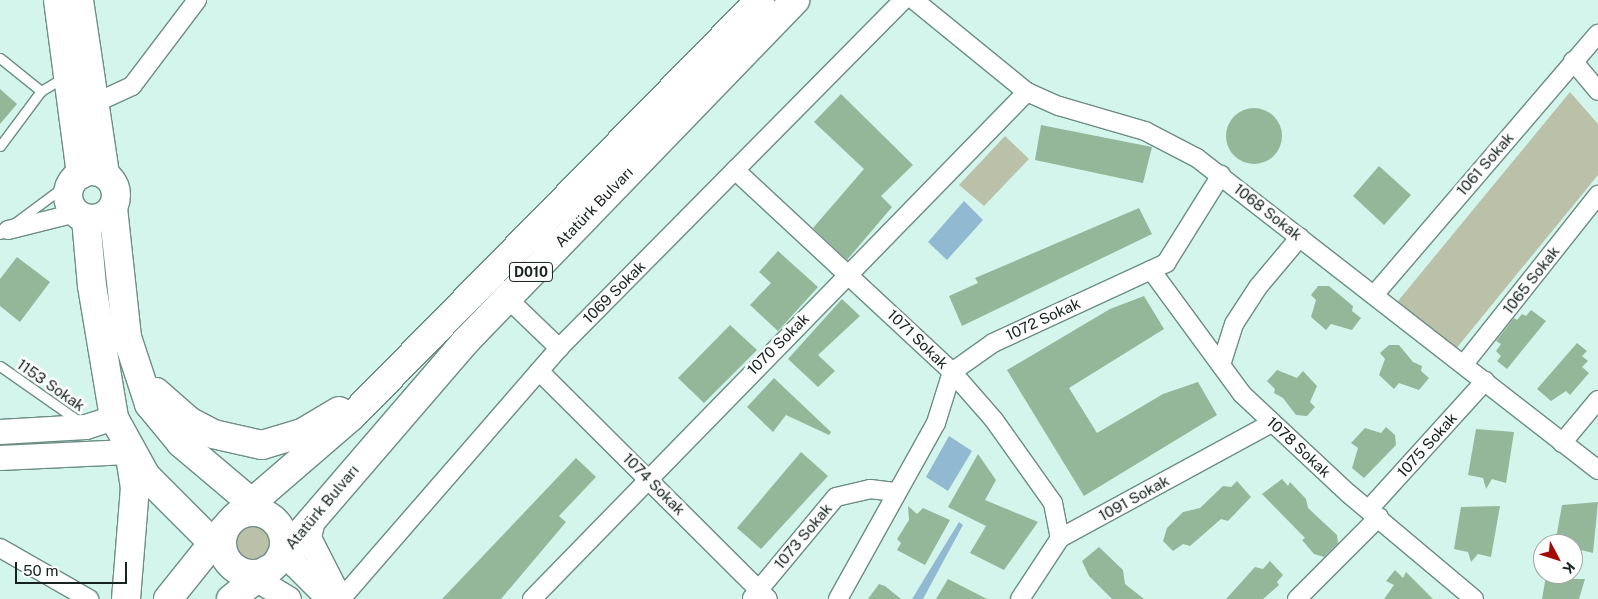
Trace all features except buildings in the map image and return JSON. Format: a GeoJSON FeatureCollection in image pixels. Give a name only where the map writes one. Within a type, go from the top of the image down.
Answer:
{"type":"FeatureCollection","features":[{"type":"Feature","properties":{"kind":"highway"},"geometry":{"type":"LineString","coordinates":[[58,0],[66,75],[87,176],[117,193],[113,208],[118,284],[136,372],[149,404],[181,443],[236,526],[237,569],[271,560],[280,527],[236,526],[146,476],[129,452],[114,418],[81,216],[68,195],[87,176],[93,104],[79,0]]}},
{"type":"Feature","properties":{"kind":"highway","name":"Atatürk Bulvarı"},"geometry":{"type":"LineString","coordinates":[[168,599],[236,526],[351,417],[432,332],[760,0]]}},
{"type":"Feature","properties":{"kind":"highway","name":"Atatürk Bulvarı"},"geometry":{"type":"LineString","coordinates":[[231,599],[314,516],[506,298],[795,0]]}},
{"type":"Feature","properties":{"kind":"highway"},"geometry":{"type":"LineString","coordinates":[[81,216],[102,218],[113,208]]}},
{"type":"Feature","properties":{"kind":"highway"},"geometry":{"type":"LineString","coordinates":[[136,372],[169,406],[213,434],[235,441],[276,444],[338,412],[432,332]]}},
{"type":"Feature","properties":{"kind":"highway"},"geometry":{"type":"LineString","coordinates":[[126,599],[135,488],[129,452]]}},
{"type":"Feature","properties":{"kind":"street"},"geometry":{"type":"LineString","coordinates":[[93,104],[132,86],[197,0]]}},
{"type":"Feature","properties":{"kind":"street","name":"1069 Sokak"},"geometry":{"type":"LineString","coordinates":[[341,599],[559,348],[903,0]]}},
{"type":"Feature","properties":{"kind":"street","name":"1068 Sokak"},"geometry":{"type":"LineString","coordinates":[[914,0],[1027,92],[1059,106],[1145,131],[1221,175],[1598,470]]}},
{"type":"Feature","properties":{"kind":"street","name":"1061 Sokak"},"geometry":{"type":"LineString","coordinates":[[1374,295],[1598,34]]}},
{"type":"Feature","properties":{"kind":"street"},"geometry":{"type":"LineString","coordinates":[[1573,61],[1598,91]]}},
{"type":"Feature","properties":{"kind":"street","name":"1070 Sokak"},"geometry":{"type":"LineString","coordinates":[[532,599],[648,477],[1027,92]]}},
{"type":"Feature","properties":{"kind":"street","name":"1071 Sokak"},"geometry":{"type":"LineString","coordinates":[[735,170],[849,273],[952,372],[994,420],[1053,503],[1060,538]]}},
{"type":"Feature","properties":{"kind":"street","name":"1072 Sokak"},"geometry":{"type":"LineString","coordinates":[[952,372],[993,343],[1166,263],[1179,248],[1221,175]]}},
{"type":"Feature","properties":{"kind":"street","name":"1065 Sokak"},"geometry":{"type":"LineString","coordinates":[[1464,364],[1598,195]]}},
{"type":"Feature","properties":{"kind":"street"},"geometry":{"type":"LineString","coordinates":[[4,232],[81,216]]}},
{"type":"Feature","properties":{"kind":"street"},"geometry":{"type":"LineString","coordinates":[[1221,365],[1234,324],[1258,287],[1300,237]]}},
{"type":"Feature","properties":{"kind":"street","name":"1078 Sokak"},"geometry":{"type":"LineString","coordinates":[[1151,270],[1242,394],[1272,423],[1474,599]]}},
{"type":"Feature","properties":{"kind":"street"},"geometry":{"type":"LineString","coordinates":[[506,298],[559,348]]}},
{"type":"Feature","properties":{"kind":"street","name":"1074 Sokak"},"geometry":{"type":"LineString","coordinates":[[539,371],[648,477],[759,596]]}},
{"type":"Feature","properties":{"kind":"street"},"geometry":{"type":"LineString","coordinates":[[838,599],[895,492],[936,423],[952,372]]}},
{"type":"Feature","properties":{"kind":"street","name":"1075 Sokak"},"geometry":{"type":"LineString","coordinates":[[1297,599],[1374,513],[1485,381]]}},
{"type":"Feature","properties":{"kind":"street"},"geometry":{"type":"LineString","coordinates":[[1562,443],[1598,400]]}},
{"type":"Feature","properties":{"kind":"street"},"geometry":{"type":"LineString","coordinates":[[0,432],[86,427],[114,418]]}},
{"type":"Feature","properties":{"kind":"street","name":"1091 Sokak"},"geometry":{"type":"LineString","coordinates":[[1020,599],[1060,538],[1272,423]]}},
{"type":"Feature","properties":{"kind":"street"},"geometry":{"type":"LineString","coordinates":[[0,458],[129,452]]}},
{"type":"Feature","properties":{"kind":"street","name":"1073 Sokak"},"geometry":{"type":"LineString","coordinates":[[759,596],[836,497],[870,489],[895,492]]}},
{"type":"Feature","properties":{"kind":"street"},"geometry":{"type":"LineString","coordinates":[[314,516],[310,538],[334,587],[335,599]]}},
{"type":"Feature","properties":{"kind":"street"},"geometry":{"type":"LineString","coordinates":[[0,548],[89,599]]}},
{"type":"Feature","properties":{"kind":"street"},"geometry":{"type":"LineString","coordinates":[[271,560],[290,599]]}},
{"type":"Feature","properties":{"kind":"street"},"geometry":{"type":"LineString","coordinates":[[271,560],[296,566],[329,599]]}},
{"type":"Feature","properties":{"kind":"lane"},"geometry":{"type":"LineString","coordinates":[[0,58],[40,91]]}},
{"type":"Feature","properties":{"kind":"lane"},"geometry":{"type":"LineString","coordinates":[[0,146],[40,91],[66,75]]}},
{"type":"Feature","properties":{"kind":"lane"},"geometry":{"type":"LineString","coordinates":[[4,232],[87,176]]}},
{"type":"Feature","properties":{"kind":"lane","name":"1153 Sokak"},"geometry":{"type":"LineString","coordinates":[[0,366],[86,427]]}},
{"type":"Feature","properties":{"kind":"green space"},"geometry":{"type":"Polygon","coordinates":[[[1570,92],[1598,124],[1598,175],[1455,350],[1398,301],[1570,92]]]}},
{"type":"Feature","properties":{"kind":"green space"},"geometry":{"type":"Polygon","coordinates":[[[1005,136],[1029,159],[984,206],[959,185],[1005,136]]]}},
{"type":"Feature","properties":{"kind":"green space"},"geometry":{"type":"Polygon","coordinates":[[[253,524],[260,525],[266,529],[270,535],[270,549],[266,555],[260,559],[253,560],[246,559],[240,555],[236,549],[235,542],[236,535],[240,529],[246,525],[253,524]]]}},
{"type":"Feature","properties":{"kind":"water"},"geometry":{"type":"Polygon","coordinates":[[[964,201],[983,220],[947,260],[928,242],[964,201]]]}},
{"type":"Feature","properties":{"kind":"water"},"geometry":{"type":"Polygon","coordinates":[[[949,436],[972,451],[948,491],[926,477],[949,436]]]}},
{"type":"Feature","properties":{"kind":"water"},"geometry":{"type":"Polygon","coordinates":[[[959,522],[963,525],[923,599],[912,599],[959,522]]]}}]}
